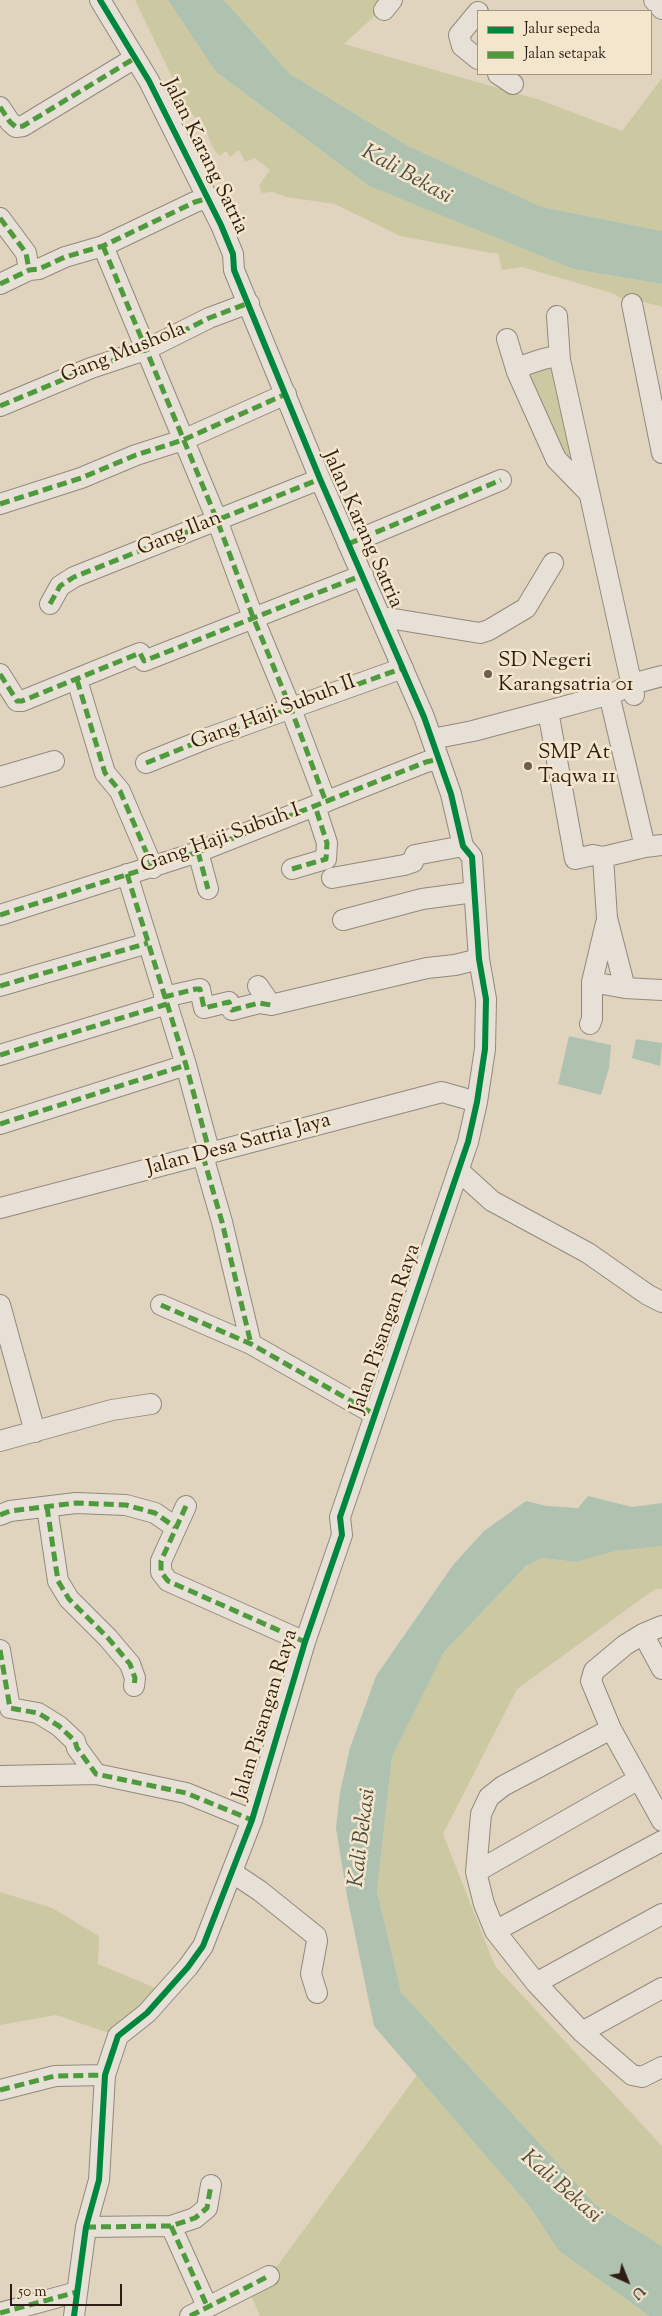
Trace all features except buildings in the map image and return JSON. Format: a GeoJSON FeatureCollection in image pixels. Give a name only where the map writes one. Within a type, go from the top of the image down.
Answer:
{"type":"FeatureCollection","features":[{"type":"Feature","properties":{"kind":"street","name":"Jalan Karang Satria"},"geometry":{"type":"LineString","coordinates":[[100,0],[135,58],[208,198],[233,254],[234,270],[320,480],[382,617],[439,759],[451,794],[463,846],[472,856],[480,958],[486,1000],[485,1049],[478,1102]]}},
{"type":"Feature","properties":{"kind":"street"},"geometry":{"type":"LineString","coordinates":[[480,10],[488,0]]}},
{"type":"Feature","properties":{"kind":"street"},"geometry":{"type":"LineString","coordinates":[[654,0],[662,9]]}},
{"type":"Feature","properties":{"kind":"street"},"geometry":{"type":"LineString","coordinates":[[477,13],[459,35],[462,46],[477,58]]}},
{"type":"Feature","properties":{"kind":"street"},"geometry":{"type":"LineString","coordinates":[[0,107],[10,122],[16,127],[23,126],[135,58]]}},
{"type":"Feature","properties":{"kind":"street"},"geometry":{"type":"LineString","coordinates":[[0,284],[28,270],[40,269],[65,257],[103,246],[195,202],[208,198]]}},
{"type":"Feature","properties":{"kind":"street"},"geometry":{"type":"LineString","coordinates":[[0,218],[26,252],[28,270]]}},
{"type":"Feature","properties":{"kind":"street"},"geometry":{"type":"LineString","coordinates":[[103,246],[217,520],[253,618],[291,709],[320,804],[327,843],[326,859],[292,869]]}},
{"type":"Feature","properties":{"kind":"street","name":"Gang Mushola"},"geometry":{"type":"LineString","coordinates":[[0,406],[92,368],[145,350],[209,318],[249,303]]}},
{"type":"Feature","properties":{"kind":"street"},"geometry":{"type":"LineString","coordinates":[[632,304],[662,453]]}},
{"type":"Feature","properties":{"kind":"street"},"geometry":{"type":"LineString","coordinates":[[548,711],[575,859],[594,855],[603,857],[654,846],[622,691],[590,494],[560,360],[557,316]]}},
{"type":"Feature","properties":{"kind":"street"},"geometry":{"type":"LineString","coordinates":[[507,339],[517,372],[556,459],[590,494]]}},
{"type":"Feature","properties":{"kind":"street"},"geometry":{"type":"LineString","coordinates":[[517,372],[526,364],[542,359],[552,357],[560,360]]}},
{"type":"Feature","properties":{"kind":"street"},"geometry":{"type":"LineString","coordinates":[[0,504],[81,478],[136,455],[183,440],[286,394]]}},
{"type":"Feature","properties":{"kind":"street","name":"Gang Ilan"},"geometry":{"type":"LineString","coordinates":[[50,604],[60,586],[74,578],[320,480]]}},
{"type":"Feature","properties":{"kind":"street"},"geometry":{"type":"LineString","coordinates":[[348,544],[501,480]]}},
{"type":"Feature","properties":{"kind":"street"},"geometry":{"type":"LineString","coordinates":[[382,617],[480,633],[489,630],[526,608],[553,563]]}},
{"type":"Feature","properties":{"kind":"street"},"geometry":{"type":"LineString","coordinates":[[0,674],[17,701],[77,680],[140,653],[144,661],[363,575]]}},
{"type":"Feature","properties":{"kind":"street","name":"Gang Haji Subuh II"},"geometry":{"type":"LineString","coordinates":[[146,764],[208,738],[403,668]]}},
{"type":"Feature","properties":{"kind":"street"},"geometry":{"type":"LineString","coordinates":[[432,739],[473,731],[622,691],[662,676]]}},
{"type":"Feature","properties":{"kind":"street"},"geometry":{"type":"LineString","coordinates":[[77,680],[105,773],[120,792],[153,868]]}},
{"type":"Feature","properties":{"kind":"street"},"geometry":{"type":"LineString","coordinates":[[622,691],[662,689]]}},
{"type":"Feature","properties":{"kind":"street","name":"Gang Haji Subuh I"},"geometry":{"type":"LineString","coordinates":[[0,915],[127,874],[153,868],[426,762],[439,759]]}},
{"type":"Feature","properties":{"kind":"street"},"geometry":{"type":"LineString","coordinates":[[0,777],[54,761]]}},
{"type":"Feature","properties":{"kind":"street"},"geometry":{"type":"LineString","coordinates":[[332,878],[404,865],[413,862],[415,854],[463,846]]}},
{"type":"Feature","properties":{"kind":"street"},"geometry":{"type":"LineString","coordinates":[[198,852],[208,889]]}},
{"type":"Feature","properties":{"kind":"street"},"geometry":{"type":"LineString","coordinates":[[603,857],[607,918],[625,988]]}},
{"type":"Feature","properties":{"kind":"street"},"geometry":{"type":"LineString","coordinates":[[127,874],[186,1065],[251,1344]]}},
{"type":"Feature","properties":{"kind":"street"},"geometry":{"type":"LineString","coordinates":[[344,920],[422,899],[474,892]]}},
{"type":"Feature","properties":{"kind":"street"},"geometry":{"type":"LineString","coordinates":[[590,1024],[592,1019],[592,982],[607,918]]}},
{"type":"Feature","properties":{"kind":"street"},"geometry":{"type":"LineString","coordinates":[[0,986],[148,943]]}},
{"type":"Feature","properties":{"kind":"street"},"geometry":{"type":"LineString","coordinates":[[0,1055],[165,1001],[196,988],[200,989],[204,1008],[229,1002],[232,1010],[260,1003],[271,1005],[427,968],[480,958]]}},
{"type":"Feature","properties":{"kind":"street"},"geometry":{"type":"LineString","coordinates":[[592,982],[625,988],[662,990]]}},
{"type":"Feature","properties":{"kind":"street"},"geometry":{"type":"LineString","coordinates":[[258,986],[271,1005]]}},
{"type":"Feature","properties":{"kind":"street"},"geometry":{"type":"LineString","coordinates":[[0,1124],[186,1065]]}},
{"type":"Feature","properties":{"kind":"street","name":"Jalan Desa Satria Jaya"},"geometry":{"type":"LineString","coordinates":[[0,1208],[442,1092],[478,1102]]}},
{"type":"Feature","properties":{"kind":"street","name":"Jalan Pisangan Raya"},"geometry":{"type":"LineString","coordinates":[[74,2316],[86,2227],[99,2180],[105,2075],[118,2036],[147,2013],[188,1967],[203,1946],[233,1873],[252,1820],[305,1642],[342,1534],[340,1517],[459,1171],[478,1102]]}},
{"type":"Feature","properties":{"kind":"street"},"geometry":{"type":"LineString","coordinates":[[459,1171],[492,1201],[588,1253],[648,1295],[662,1302]]}},
{"type":"Feature","properties":{"kind":"street"},"geometry":{"type":"LineString","coordinates":[[0,1305],[35,1432]]}},
{"type":"Feature","properties":{"kind":"street"},"geometry":{"type":"LineString","coordinates":[[160,1306],[251,1344],[374,1414]]}},
{"type":"Feature","properties":{"kind":"street"},"geometry":{"type":"LineString","coordinates":[[0,1441],[112,1410],[151,1404]]}},
{"type":"Feature","properties":{"kind":"street"},"geometry":{"type":"LineString","coordinates":[[0,1515],[10,1511],[76,1503],[126,1505],[154,1514],[175,1526]]}},
{"type":"Feature","properties":{"kind":"street"},"geometry":{"type":"LineString","coordinates":[[47,1506],[58,1581],[69,1599],[108,1638],[130,1664],[135,1678],[134,1686]]}},
{"type":"Feature","properties":{"kind":"street"},"geometry":{"type":"LineString","coordinates":[[186,1506],[160,1561],[161,1572],[168,1581],[305,1642]]}},
{"type":"Feature","properties":{"kind":"street"},"geometry":{"type":"LineString","coordinates":[[662,1626],[643,1634],[607,1659],[592,1676],[592,1685],[611,1729],[662,1821]]}},
{"type":"Feature","properties":{"kind":"street"},"geometry":{"type":"LineString","coordinates":[[643,1634],[662,1669]]}},
{"type":"Feature","properties":{"kind":"street"},"geometry":{"type":"LineString","coordinates":[[0,1650],[10,1708],[38,1713],[59,1726],[75,1741],[77,1748],[96,1774]]}},
{"type":"Feature","properties":{"kind":"street"},"geometry":{"type":"LineString","coordinates":[[611,1729],[503,1786],[489,1797],[481,1814],[476,1872],[484,1904],[495,1931],[536,1983],[582,2032],[632,2075],[642,2077],[662,2067]]}},
{"type":"Feature","properties":{"kind":"street"},"geometry":{"type":"LineString","coordinates":[[0,1776],[96,1774],[186,1793],[252,1820]]}},
{"type":"Feature","properties":{"kind":"street"},"geometry":{"type":"LineString","coordinates":[[476,1872],[639,1779]]}},
{"type":"Feature","properties":{"kind":"street"},"geometry":{"type":"LineString","coordinates":[[495,1931],[662,1841]]}},
{"type":"Feature","properties":{"kind":"street"},"geometry":{"type":"LineString","coordinates":[[233,1873],[260,1891],[316,1936],[317,1941],[311,1974],[317,1993]]}},
{"type":"Feature","properties":{"kind":"street"},"geometry":{"type":"LineString","coordinates":[[536,1983],[662,1914]]}},
{"type":"Feature","properties":{"kind":"street"},"geometry":{"type":"LineString","coordinates":[[582,2032],[662,1988]]}},
{"type":"Feature","properties":{"kind":"street"},"geometry":{"type":"LineString","coordinates":[[0,2090],[55,2076],[105,2075]]}},
{"type":"Feature","properties":{"kind":"street"},"geometry":{"type":"LineString","coordinates":[[86,2227],[171,2226],[195,2218],[207,2208],[211,2185]]}},
{"type":"Feature","properties":{"kind":"street"},"geometry":{"type":"LineString","coordinates":[[171,2226],[207,2306]]}},
{"type":"Feature","properties":{"kind":"street"},"geometry":{"type":"LineString","coordinates":[[190,2316],[270,2276]]}},
{"type":"Feature","properties":{"kind":"street"},"geometry":{"type":"LineString","coordinates":[[0,2313],[77,2292]]}},
{"type":"Feature","properties":{"kind":"shaded area"},"geometry":{"type":"Polygon","coordinates":[[[135,0],[168,0],[216,72],[369,186],[573,269],[662,284],[662,307],[637,300],[622,299],[612,293],[522,267],[502,270],[498,253],[400,236],[335,204],[286,197],[272,192],[262,193],[259,185],[270,170],[255,158],[245,162],[239,150],[230,157],[226,151],[219,156],[208,136],[184,102],[135,0]]]}},
{"type":"Feature","properties":{"kind":"shaded area"},"geometry":{"type":"Polygon","coordinates":[[[224,0],[392,0],[344,44],[540,100],[622,131],[662,78],[662,231],[542,207],[408,146],[290,74],[224,0]]]}},
{"type":"Feature","properties":{"kind":"shaded area"},"geometry":{"type":"Polygon","coordinates":[[[552,357],[590,494],[556,459],[525,365],[552,357]]]}},
{"type":"Feature","properties":{"kind":"shaded area"},"geometry":{"type":"Polygon","coordinates":[[[662,1546],[662,1589],[655,1589],[517,1689],[443,1834],[495,1966],[662,2146],[662,2246],[595,2204],[401,1992],[377,1891],[392,1757],[444,1652],[526,1566],[542,1558],[576,1562],[616,1551],[662,1546]]]}},
{"type":"Feature","properties":{"kind":"shaded area"},"geometry":{"type":"Polygon","coordinates":[[[0,1892],[52,1908],[99,1936],[98,1964],[165,1992],[118,2036],[56,2015],[0,2025],[0,1892]]]}},
{"type":"Feature","properties":{"kind":"shaded area"},"geometry":{"type":"Polygon","coordinates":[[[417,2075],[530,2207],[558,2250],[649,2316],[260,2316],[247,2286],[270,2276],[417,2075]]]}},
{"type":"Feature","properties":{"kind":"water","name":"Kali Bekasi"},"geometry":{"type":"Polygon","coordinates":[[[168,0],[224,0],[290,74],[408,146],[542,207],[662,231],[662,284],[573,269],[369,186],[216,72],[168,0]]]}},
{"type":"Feature","properties":{"kind":"water"},"geometry":{"type":"Polygon","coordinates":[[[569,1036],[611,1045],[609,1068],[601,1095],[558,1084],[569,1036]]]}},
{"type":"Feature","properties":{"kind":"water"},"geometry":{"type":"Polygon","coordinates":[[[636,1039],[662,1043],[660,1066],[632,1058],[636,1039]]]}},
{"type":"Feature","properties":{"kind":"water","name":"Kali Bekasi"},"geometry":{"type":"Polygon","coordinates":[[[588,1496],[632,1507],[662,1503],[662,1546],[616,1551],[576,1562],[542,1558],[526,1566],[444,1652],[392,1757],[377,1891],[401,1992],[595,2204],[662,2246],[662,2316],[649,2316],[558,2250],[530,2207],[374,2026],[347,1896],[336,1828],[340,1792],[350,1748],[376,1676],[453,1565],[484,1531],[526,1501],[547,1506],[578,1508],[588,1496]]]}},
{"type":"Feature","properties":{"kind":"marked path"},"geometry":{"type":"LineString","coordinates":[[0,107],[10,122],[16,127],[23,126],[135,58]]}},
{"type":"Feature","properties":{"kind":"marked path"},"geometry":{"type":"LineString","coordinates":[[0,284],[29,270],[39,269],[65,257],[103,246],[195,202],[208,198]]}},
{"type":"Feature","properties":{"kind":"marked path"},"geometry":{"type":"LineString","coordinates":[[0,218],[26,253],[29,270]]}},
{"type":"Feature","properties":{"kind":"marked path"},"geometry":{"type":"LineString","coordinates":[[103,246],[217,520],[326,802]]}},
{"type":"Feature","properties":{"kind":"marked path"},"geometry":{"type":"LineString","coordinates":[[0,406],[91,368],[145,350],[209,318],[249,303]]}},
{"type":"Feature","properties":{"kind":"marked path"},"geometry":{"type":"LineString","coordinates":[[0,504],[81,478],[136,455],[183,440],[286,394]]}},
{"type":"Feature","properties":{"kind":"marked path"},"geometry":{"type":"LineString","coordinates":[[50,604],[60,586],[74,577],[320,479]]}},
{"type":"Feature","properties":{"kind":"marked path"},"geometry":{"type":"LineString","coordinates":[[348,544],[501,480]]}},
{"type":"Feature","properties":{"kind":"marked path"},"geometry":{"type":"LineString","coordinates":[[0,674],[17,701],[22,701],[140,653],[144,661],[363,575]]}},
{"type":"Feature","properties":{"kind":"marked path"},"geometry":{"type":"LineString","coordinates":[[146,763],[208,738],[403,668]]}},
{"type":"Feature","properties":{"kind":"marked path"},"geometry":{"type":"LineString","coordinates":[[77,680],[105,773],[120,791],[153,868]]}},
{"type":"Feature","properties":{"kind":"marked path"},"geometry":{"type":"LineString","coordinates":[[0,915],[198,852],[426,762],[439,759]]}},
{"type":"Feature","properties":{"kind":"marked path"},"geometry":{"type":"LineString","coordinates":[[292,869],[326,859],[327,843],[315,806]]}},
{"type":"Feature","properties":{"kind":"marked path"},"geometry":{"type":"LineString","coordinates":[[198,852],[208,889]]}},
{"type":"Feature","properties":{"kind":"marked path"},"geometry":{"type":"LineString","coordinates":[[127,874],[186,1065],[210,1154]]}},
{"type":"Feature","properties":{"kind":"marked path"},"geometry":{"type":"LineString","coordinates":[[0,986],[148,943]]}},
{"type":"Feature","properties":{"kind":"marked path"},"geometry":{"type":"LineString","coordinates":[[164,997],[200,989],[204,1008],[229,1002],[232,1010],[259,1003],[271,1005]]}},
{"type":"Feature","properties":{"kind":"marked path"},"geometry":{"type":"LineString","coordinates":[[0,1055],[167,1004]]}},
{"type":"Feature","properties":{"kind":"marked path"},"geometry":{"type":"LineString","coordinates":[[0,1124],[186,1065]]}},
{"type":"Feature","properties":{"kind":"marked path"},"geometry":{"type":"LineString","coordinates":[[203,1156],[222,1222],[251,1344]]}},
{"type":"Feature","properties":{"kind":"marked path"},"geometry":{"type":"LineString","coordinates":[[161,1305],[251,1344],[374,1414]]}},
{"type":"Feature","properties":{"kind":"marked path"},"geometry":{"type":"LineString","coordinates":[[0,1515],[10,1511],[76,1503],[126,1505],[155,1513],[175,1527]]}},
{"type":"Feature","properties":{"kind":"marked path"},"geometry":{"type":"LineString","coordinates":[[186,1506],[161,1561],[161,1572],[168,1581],[305,1642]]}},
{"type":"Feature","properties":{"kind":"marked path"},"geometry":{"type":"LineString","coordinates":[[47,1507],[58,1581],[69,1599],[108,1638],[130,1664],[135,1678],[134,1686]]}},
{"type":"Feature","properties":{"kind":"marked path"},"geometry":{"type":"LineString","coordinates":[[0,1650],[10,1708],[38,1713],[59,1726],[75,1741],[77,1748],[96,1774],[186,1793],[252,1820]]}},
{"type":"Feature","properties":{"kind":"marked path"},"geometry":{"type":"LineString","coordinates":[[0,2090],[55,2076],[105,2075]]}},
{"type":"Feature","properties":{"kind":"marked path"},"geometry":{"type":"LineString","coordinates":[[86,2227],[171,2226],[195,2218],[207,2208],[211,2185]]}},
{"type":"Feature","properties":{"kind":"marked path"},"geometry":{"type":"LineString","coordinates":[[171,2226],[207,2306]]}},
{"type":"Feature","properties":{"kind":"marked path"},"geometry":{"type":"LineString","coordinates":[[190,2316],[269,2276]]}},
{"type":"Feature","properties":{"kind":"marked path"},"geometry":{"type":"LineString","coordinates":[[0,2313],[77,2292]]}},
{"type":"Feature","properties":{"kind":"cycle path"},"geometry":{"type":"LineString","coordinates":[[74,2316],[86,2227],[99,2180],[105,2075],[118,2036],[147,2013],[188,1967],[203,1946],[252,1820],[305,1642],[342,1535],[340,1517],[468,1142],[477,1102],[485,1049],[486,999],[479,959],[472,857],[463,846],[451,794],[424,717],[320,479],[234,270],[233,254],[221,225],[149,81],[100,0]]}},
{"type":"Feature","properties":{"kind":"place","name":"SD Negeri Karangsatria 01"},"geometry":{"type":"Point","coordinates":[488,674]}},
{"type":"Feature","properties":{"kind":"place","name":"SMP At Taqwa 11"},"geometry":{"type":"Point","coordinates":[528,766]}}]}
